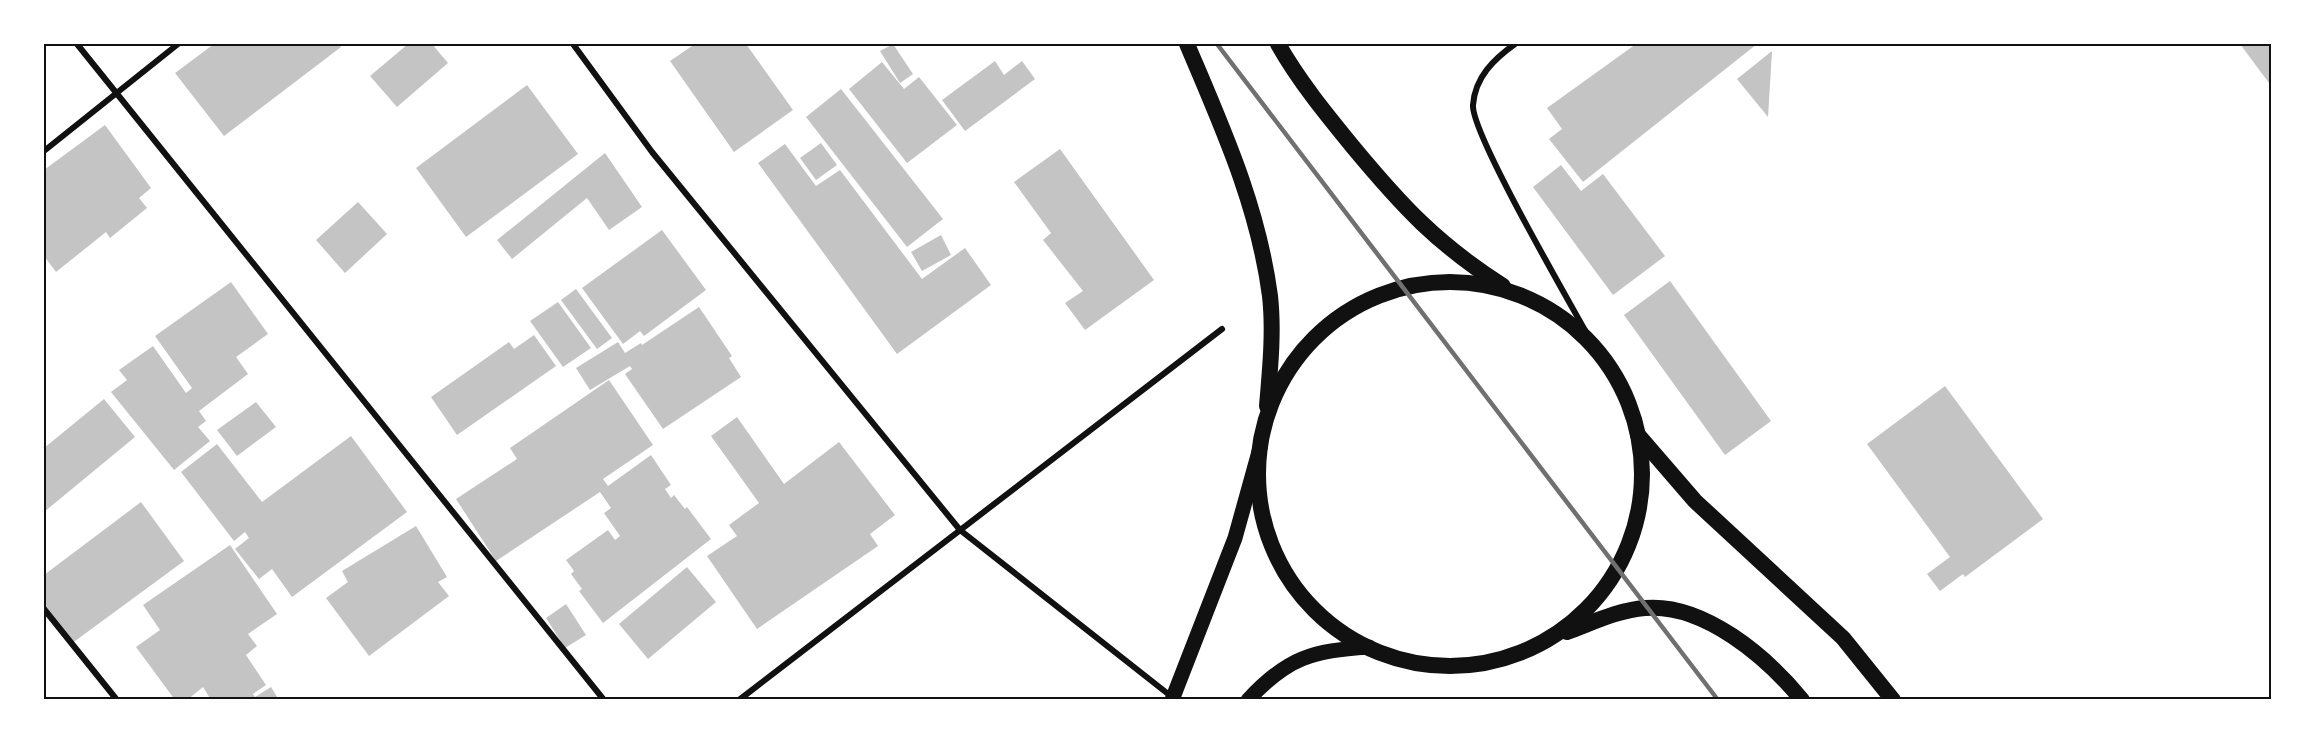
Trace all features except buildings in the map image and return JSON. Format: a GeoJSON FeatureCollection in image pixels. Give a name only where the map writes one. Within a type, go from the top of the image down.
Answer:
{"type":"FeatureCollection","features":[{"type":"Feature","properties":{"kind":"highway"},"geometry":{"type":"LineString","coordinates":[[1187,44],[1243,177],[1259,235],[1270,297],[1266,420],[1260,448],[1262,507],[1271,540],[1281,562],[1293,582],[1316,609],[1345,634],[1369,647],[1394,657],[1447,666],[1500,660],[1617,613],[1646,608],[1676,609],[1711,621],[1784,677],[1802,699]]}},
{"type":"Feature","properties":{"kind":"highway"},"geometry":{"type":"LineString","coordinates":[[1278,44],[1323,111],[1396,198],[1435,237],[1468,264],[1561,318],[1596,350],[1622,390],[1638,434],[1642,481],[1635,528],[1627,551],[1608,585],[1591,606],[1549,639]]}},
{"type":"Feature","properties":{"kind":"highway"},"geometry":{"type":"LineString","coordinates":[[1266,420],[1285,376],[1306,346],[1333,321],[1365,302],[1403,288],[1450,282],[1497,288],[1520,296]]}},
{"type":"Feature","properties":{"kind":"highway"},"geometry":{"type":"LineString","coordinates":[[1638,434],[1695,501],[1843,638],[1893,699]]}},
{"type":"Feature","properties":{"kind":"main road"},"geometry":{"type":"LineString","coordinates":[[1172,698],[1235,538],[1260,448]]}},
{"type":"Feature","properties":{"kind":"main road"},"geometry":{"type":"LineString","coordinates":[[1248,699],[1289,665],[1314,652],[1369,647]]}},
{"type":"Feature","properties":{"kind":"street"},"geometry":{"type":"LineString","coordinates":[[77,44],[604,699]]}},
{"type":"Feature","properties":{"kind":"street"},"geometry":{"type":"LineString","coordinates":[[44,151],[178,44]]}},
{"type":"Feature","properties":{"kind":"street"},"geometry":{"type":"LineString","coordinates":[[573,44],[652,152],[960,530],[1172,698]]}},
{"type":"Feature","properties":{"kind":"street"},"geometry":{"type":"LineString","coordinates":[[1515,44],[1490,62],[1478,84],[1472,107],[1493,160],[1596,350]]}},
{"type":"Feature","properties":{"kind":"street"},"geometry":{"type":"LineString","coordinates":[[740,699],[1222,329]]}},
{"type":"Feature","properties":{"kind":"street"},"geometry":{"type":"LineString","coordinates":[[44,609],[117,699]]}},
{"type":"Feature","properties":{"kind":"railway"},"geometry":{"type":"LineString","coordinates":[[1217,44],[1718,700]]}}]}
